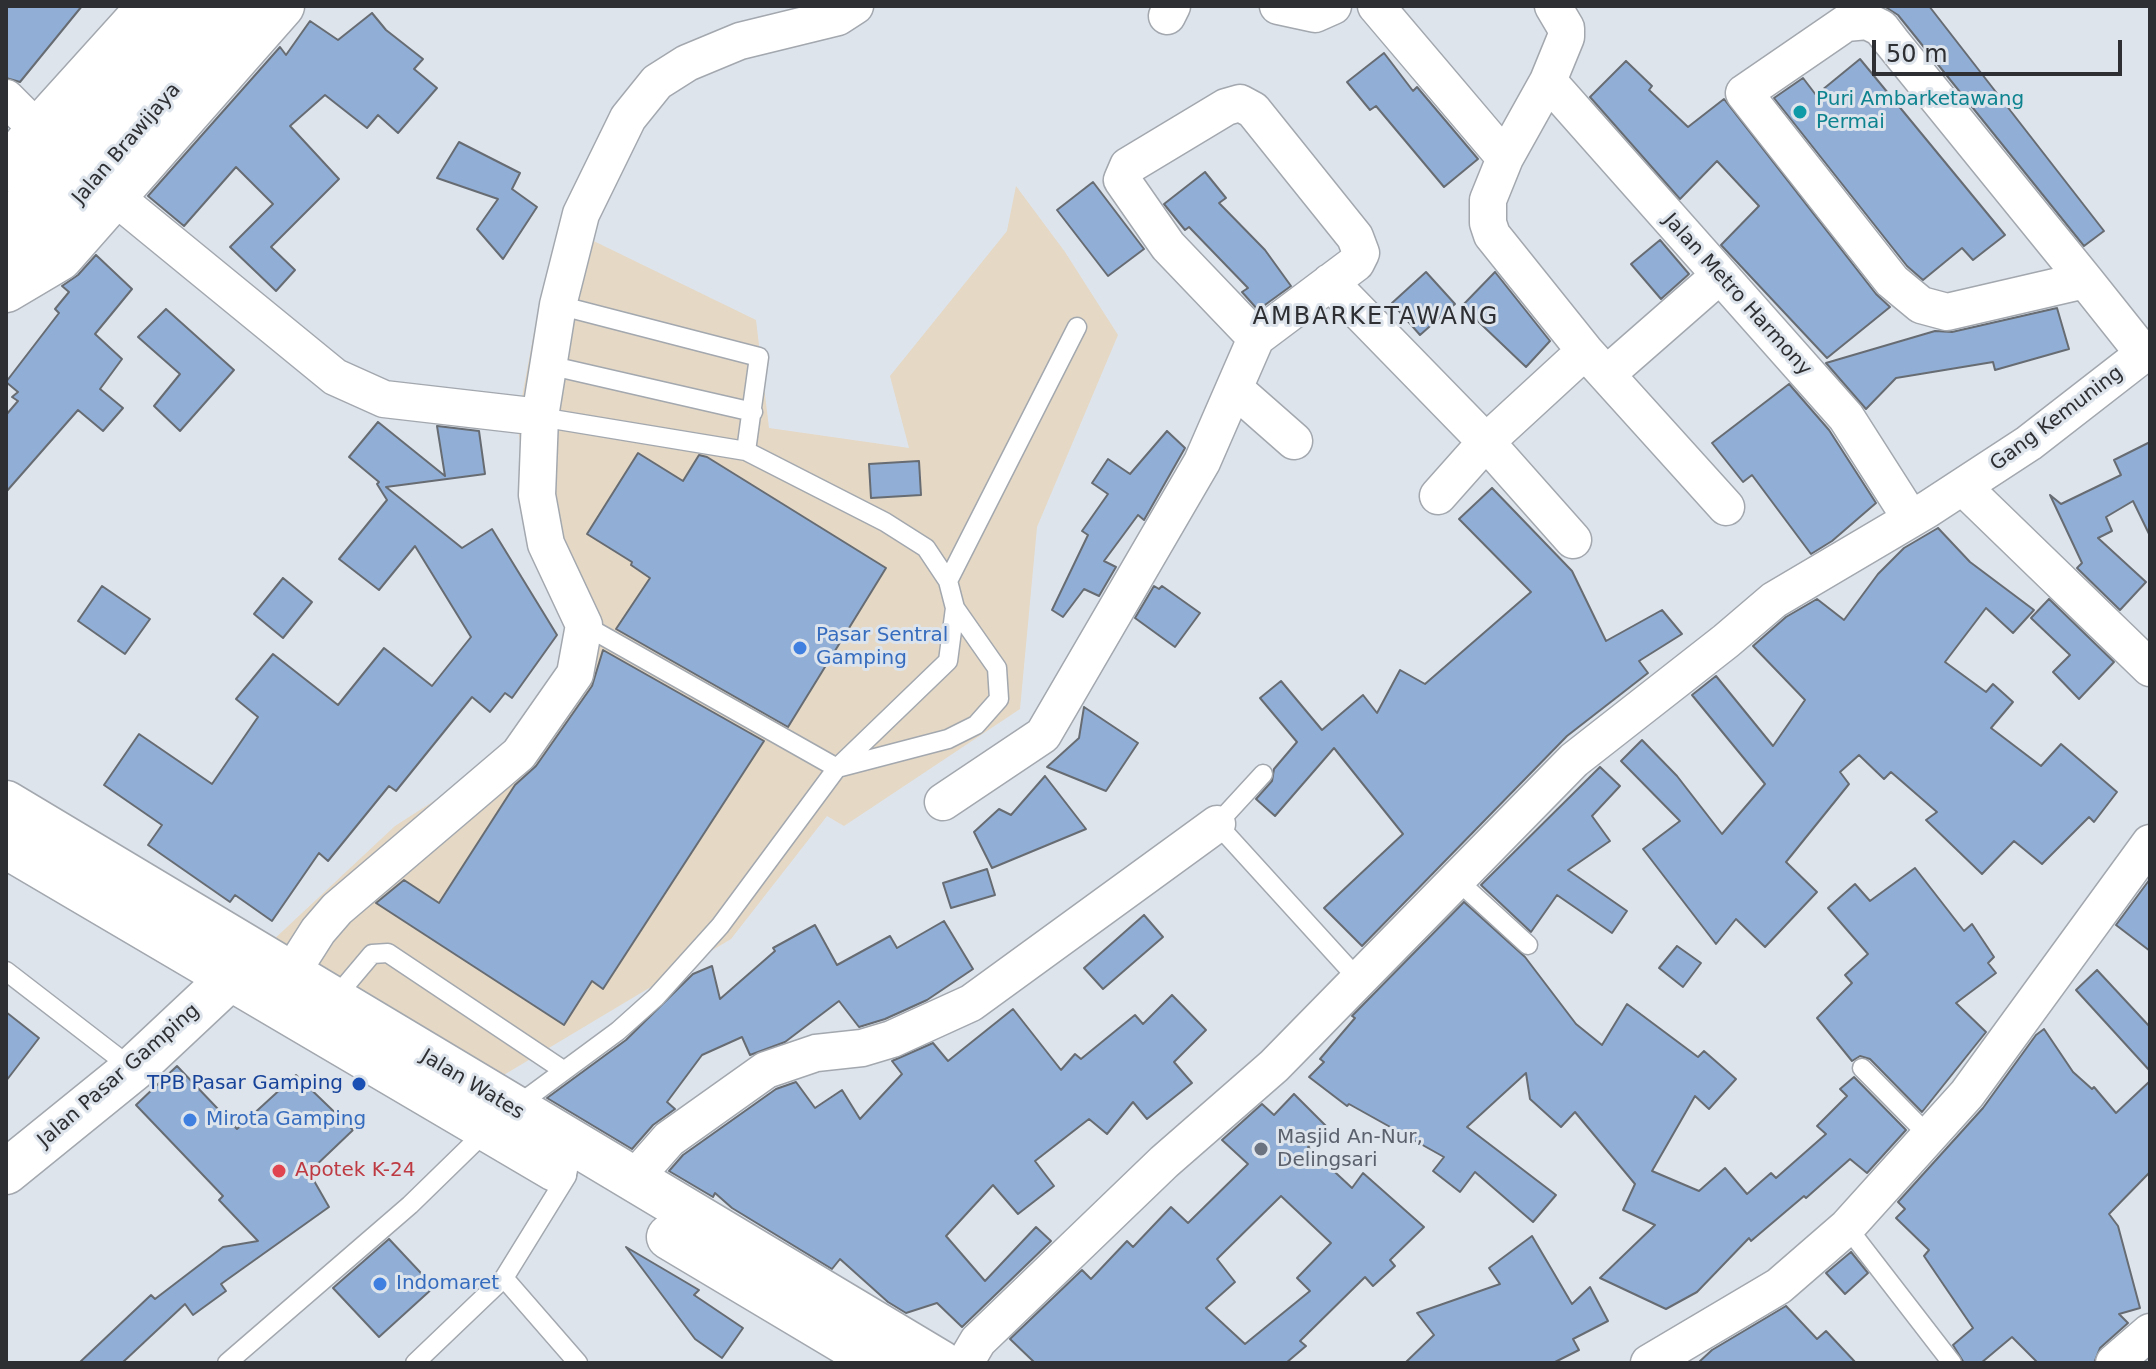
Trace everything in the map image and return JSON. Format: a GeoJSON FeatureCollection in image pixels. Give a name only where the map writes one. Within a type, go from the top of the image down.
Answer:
{"type":"FeatureCollection","features":[{"type":"Feature","properties":{"kind":"main road"},"geometry":{"type":"LineString","coordinates":[[6,170],[150,6]]}},
{"type":"Feature","properties":{"kind":"main road","name":"Jalan Brawijaya"},"geometry":{"type":"LineString","coordinates":[[6,283],[142,98],[198,6]]}},
{"type":"Feature","properties":{"kind":"main road","name":"Jalan Brawijaya"},"geometry":{"type":"LineString","coordinates":[[6,228],[142,98],[247,6]]}},
{"type":"Feature","properties":{"kind":"main road"},"geometry":{"type":"LineString","coordinates":[[6,290],[60,258],[282,6]]}},
{"type":"Feature","properties":{"kind":"main road","name":"Jalan Wates"},"geometry":{"type":"LineString","coordinates":[[6,803],[332,1001],[500,1120],[567,1176],[880,1363]]}},
{"type":"Feature","properties":{"kind":"main road","name":"Jalan Wates"},"geometry":{"type":"LineString","coordinates":[[6,846],[229,979],[500,1120],[633,1180],[941,1363]]}},
{"type":"Feature","properties":{"kind":"main road","name":"Jalan Pasar Gamping"},"geometry":{"type":"LineString","coordinates":[[6,1172],[133,1069],[229,979]]}},
{"type":"Feature","properties":{"kind":"street"},"geometry":{"type":"LineString","coordinates":[[290,975],[318,931],[337,909],[519,754],[575,674],[584,625],[546,544],[537,495],[540,417],[558,305],[581,214],[628,118],[657,82],[687,63],[740,41],[838,17],[855,6]]}},
{"type":"Feature","properties":{"kind":"street"},"geometry":{"type":"LineString","coordinates":[[1278,6],[1315,14],[1333,6]]}},
{"type":"Feature","properties":{"kind":"street"},"geometry":{"type":"LineString","coordinates":[[1376,6],[1505,158]]}},
{"type":"Feature","properties":{"kind":"street"},"geometry":{"type":"LineString","coordinates":[[1553,6],[1566,28],[1566,37],[1548,81],[1505,158],[1488,200],[1492,235],[1596,362],[1726,507]]}},
{"type":"Feature","properties":{"kind":"street"},"geometry":{"type":"LineString","coordinates":[[2085,280],[1947,312],[1921,305],[1892,281],[1744,93],[1846,23],[1867,21],[1881,28],[2085,280],[2147,351]]}},
{"type":"Feature","properties":{"kind":"street","name":"Jalan Metro Harmony"},"geometry":{"type":"LineString","coordinates":[[1548,81],[1846,417],[1911,519]]}},
{"type":"Feature","properties":{"kind":"street"},"geometry":{"type":"LineString","coordinates":[[6,98],[38,130]]}},
{"type":"Feature","properties":{"kind":"street"},"geometry":{"type":"LineString","coordinates":[[943,802],[1043,735],[1202,462],[1236,390],[1256,338],[1356,263],[1361,253],[1355,237],[1253,110],[1240,103],[1226,107],[1128,166],[1122,180],[1168,246],[1256,338]]}},
{"type":"Feature","properties":{"kind":"street"},"geometry":{"type":"LineString","coordinates":[[115,197],[335,377],[384,399],[540,417]]}},
{"type":"Feature","properties":{"kind":"street"},"geometry":{"type":"LineString","coordinates":[[1438,496],[1486,442],[1719,276]]}},
{"type":"Feature","properties":{"kind":"street"},"geometry":{"type":"LineString","coordinates":[[1330,282],[1486,442],[1573,540]]}},
{"type":"Feature","properties":{"kind":"street","name":"Gang Kemuning"},"geometry":{"type":"LineString","coordinates":[[965,1363],[978,1341],[1164,1162],[1274,1066],[1574,760],[1774,600],[1963,487],[2029,443],[2147,351]]}},
{"type":"Feature","properties":{"kind":"street"},"geometry":{"type":"LineString","coordinates":[[1236,390],[1294,441]]}},
{"type":"Feature","properties":{"kind":"street"},"geometry":{"type":"LineString","coordinates":[[1963,487],[2150,668]]}},
{"type":"Feature","properties":{"kind":"street"},"geometry":{"type":"LineString","coordinates":[[633,1180],[669,1139],[766,1070],[816,1053],[862,1048],[892,1039],[971,1003],[1217,824]]}},
{"type":"Feature","properties":{"kind":"street"},"geometry":{"type":"LineString","coordinates":[[1649,1363],[1779,1286],[1847,1227],[1931,1138],[1967,1094],[2150,843]]}},
{"type":"Feature","properties":{"kind":"street"},"geometry":{"type":"LineString","coordinates":[[2114,1363],[2150,1332]]}},
{"type":"Feature","properties":{"kind":"lane"},"geometry":{"type":"LineString","coordinates":[[558,305],[759,357],[746,451]]}},
{"type":"Feature","properties":{"kind":"lane"},"geometry":{"type":"LineString","coordinates":[[948,581],[1077,327]]}},
{"type":"Feature","properties":{"kind":"lane"},"geometry":{"type":"LineString","coordinates":[[548,365],[753,412]]}},
{"type":"Feature","properties":{"kind":"lane"},"geometry":{"type":"LineString","coordinates":[[540,417],[746,451],[885,522],[926,548],[948,581],[955,608],[997,668],[999,699],[976,725],[948,739],[837,768],[584,625]]}},
{"type":"Feature","properties":{"kind":"lane"},"geometry":{"type":"LineString","coordinates":[[227,1363],[410,1205],[500,1120],[618,1031],[656,997],[720,926],[837,768],[948,661],[955,608]]}},
{"type":"Feature","properties":{"kind":"lane"},"geometry":{"type":"LineString","coordinates":[[1263,774],[1217,824],[1359,980]]}},
{"type":"Feature","properties":{"kind":"lane"},"geometry":{"type":"LineString","coordinates":[[1457,880],[1528,945]]}},
{"type":"Feature","properties":{"kind":"lane"},"geometry":{"type":"LineString","coordinates":[[332,1001],[372,954],[388,953],[563,1070]]}},
{"type":"Feature","properties":{"kind":"lane"},"geometry":{"type":"LineString","coordinates":[[6,971],[133,1069]]}},
{"type":"Feature","properties":{"kind":"lane"},"geometry":{"type":"LineString","coordinates":[[1862,1068],[1931,1138]]}},
{"type":"Feature","properties":{"kind":"lane"},"geometry":{"type":"LineString","coordinates":[[415,1363],[504,1278],[567,1176]]}},
{"type":"Feature","properties":{"kind":"lane"},"geometry":{"type":"LineString","coordinates":[[1847,1227],[1952,1363]]}},
{"type":"Feature","properties":{"kind":"lane"},"geometry":{"type":"LineString","coordinates":[[504,1278],[578,1363]]}},
{"type":"Feature","properties":{"kind":"shaded area","name":"Pasar Sentral Gamping"},"geometry":{"type":"Polygon","coordinates":[[[1016,186],[1065,252],[1118,335],[1037,527],[1020,709],[844,826],[827,816],[731,939],[497,1079],[270,943],[395,826],[518,747],[571,670],[576,626],[527,485],[517,424],[541,295],[569,229],[756,320],[769,428],[909,448],[890,376],[1007,231],[1016,186]]]}},
{"type":"Feature","properties":{"kind":"building"},"geometry":{"type":"Polygon","coordinates":[[[6,6],[82,6],[20,82],[6,78],[6,6]]]}},
{"type":"Feature","properties":{"kind":"building"},"geometry":{"type":"Polygon","coordinates":[[[1884,6],[1929,6],[2104,231],[2084,246],[1898,15],[1884,6]]]}},
{"type":"Feature","properties":{"kind":"building"},"geometry":{"type":"Polygon","coordinates":[[[372,13],[386,30],[423,59],[414,69],[437,88],[398,133],[378,115],[367,128],[325,95],[290,126],[339,179],[271,247],[295,270],[276,291],[230,247],[273,204],[236,167],[184,226],[148,196],[280,47],[286,55],[310,21],[338,40],[372,13]]]}},
{"type":"Feature","properties":{"kind":"building"},"geometry":{"type":"Polygon","coordinates":[[[1384,53],[1413,91],[1417,87],[1478,159],[1444,187],[1376,106],[1370,110],[1347,82],[1384,53]]]}},
{"type":"Feature","properties":{"kind":"building"},"geometry":{"type":"Polygon","coordinates":[[[1860,59],[2005,235],[1973,260],[1962,248],[1923,280],[1907,266],[1774,98],[1803,78],[1816,95],[1860,59]]]}},
{"type":"Feature","properties":{"kind":"building"},"geometry":{"type":"Polygon","coordinates":[[[1626,61],[1652,86],[1649,90],[1688,127],[1724,99],[1876,294],[1890,307],[1827,358],[1721,245],[1759,206],[1717,161],[1680,199],[1590,97],[1626,61]]]}},
{"type":"Feature","properties":{"kind":"building"},"geometry":{"type":"Polygon","coordinates":[[[459,142],[520,173],[512,189],[537,207],[503,259],[477,229],[498,199],[437,178],[459,142]]]}},
{"type":"Feature","properties":{"kind":"building"},"geometry":{"type":"Polygon","coordinates":[[[1205,172],[1226,198],[1219,203],[1265,250],[1291,286],[1258,310],[1242,292],[1248,288],[1189,227],[1185,230],[1164,204],[1205,172]]]}},
{"type":"Feature","properties":{"kind":"building"},"geometry":{"type":"Polygon","coordinates":[[[1093,182],[1144,249],[1108,276],[1057,210],[1093,182]]]}},
{"type":"Feature","properties":{"kind":"building"},"geometry":{"type":"Polygon","coordinates":[[[1660,240],[1689,274],[1661,299],[1631,264],[1660,240]]]}},
{"type":"Feature","properties":{"kind":"building"},"geometry":{"type":"Polygon","coordinates":[[[96,255],[132,289],[95,334],[122,359],[100,389],[123,408],[103,431],[78,410],[6,492],[6,415],[18,401],[12,397],[18,392],[6,382],[59,313],[55,309],[69,292],[62,286],[78,275],[96,255]]]}},
{"type":"Feature","properties":{"kind":"building"},"geometry":{"type":"Polygon","coordinates":[[[1426,272],[1455,304],[1420,335],[1392,303],[1426,272]]]}},
{"type":"Feature","properties":{"kind":"building"},"geometry":{"type":"Polygon","coordinates":[[[1495,272],[1550,341],[1526,367],[1462,306],[1495,272]]]}},
{"type":"Feature","properties":{"kind":"building"},"geometry":{"type":"Polygon","coordinates":[[[2057,308],[2069,349],[1995,370],[1993,362],[1896,378],[1866,409],[1826,363],[1935,331],[1952,332],[2057,308]]]}},
{"type":"Feature","properties":{"kind":"building"},"geometry":{"type":"Polygon","coordinates":[[[166,309],[234,370],[180,431],[154,406],[180,374],[138,337],[166,309]]]}},
{"type":"Feature","properties":{"kind":"building"},"geometry":{"type":"Polygon","coordinates":[[[1789,384],[1829,430],[1876,503],[1832,541],[1811,554],[1752,475],[1743,482],[1712,443],[1789,384]]]}},
{"type":"Feature","properties":{"kind":"building"},"geometry":{"type":"Polygon","coordinates":[[[378,422],[445,476],[437,426],[479,431],[485,474],[386,487],[462,548],[492,529],[557,635],[512,698],[505,693],[490,712],[472,697],[396,791],[389,786],[328,861],[319,853],[272,921],[235,895],[230,902],[148,845],[162,825],[104,785],[139,734],[212,784],[258,717],[236,699],[273,654],[338,705],[384,648],[432,686],[471,637],[415,546],[379,590],[339,559],[387,500],[377,484],[379,482],[349,457],[378,422]]]}},
{"type":"Feature","properties":{"kind":"building"},"geometry":{"type":"Polygon","coordinates":[[[1167,431],[1185,448],[1144,520],[1138,515],[1104,561],[1116,567],[1099,596],[1084,589],[1063,617],[1052,610],[1088,535],[1082,531],[1108,494],[1092,483],[1108,459],[1130,474],[1167,431]]]}},
{"type":"Feature","properties":{"kind":"building"},"geometry":{"type":"Polygon","coordinates":[[[2150,442],[2150,536],[2133,501],[2106,517],[2112,531],[2098,538],[2146,582],[2120,610],[2077,568],[2082,563],[2050,495],[2061,504],[2121,475],[2114,460],[2150,442]]]}},
{"type":"Feature","properties":{"kind":"building"},"geometry":{"type":"Polygon","coordinates":[[[638,453],[683,481],[699,455],[707,457],[886,568],[788,727],[616,629],[650,578],[631,565],[632,562],[587,534],[638,453]]]}},
{"type":"Feature","properties":{"kind":"building"},"geometry":{"type":"Polygon","coordinates":[[[919,461],[921,495],[871,498],[869,464],[919,461]]]}},
{"type":"Feature","properties":{"kind":"building"},"geometry":{"type":"Polygon","coordinates":[[[1492,488],[1572,571],[1606,641],[1662,610],[1682,634],[1639,661],[1648,673],[1567,736],[1362,946],[1324,908],[1403,834],[1334,748],[1275,816],[1256,799],[1272,781],[1274,769],[1297,742],[1260,698],[1281,681],[1322,730],[1363,695],[1377,713],[1400,670],[1425,684],[1531,592],[1459,519],[1492,488]]]}},
{"type":"Feature","properties":{"kind":"building"},"geometry":{"type":"Polygon","coordinates":[[[1938,528],[1970,562],[2034,610],[2013,633],[1986,608],[1945,662],[1986,692],[1993,684],[2013,702],[1991,728],[2041,766],[2061,744],[2117,792],[2094,822],[2089,817],[2042,864],[2014,841],[1982,874],[1926,820],[1937,812],[1891,772],[1884,779],[1859,755],[1840,772],[1849,784],[1786,862],[1817,892],[1765,947],[1736,919],[1716,944],[1643,849],[1680,821],[1621,761],[1642,740],[1677,776],[1722,834],[1765,784],[1692,695],[1716,676],[1773,746],[1805,700],[1753,646],[1786,617],[1817,599],[1844,620],[1878,574],[1904,548],[1938,528]]]}},
{"type":"Feature","properties":{"kind":"building"},"geometry":{"type":"Polygon","coordinates":[[[283,578],[312,602],[283,638],[254,614],[283,578]]]}},
{"type":"Feature","properties":{"kind":"building"},"geometry":{"type":"Polygon","coordinates":[[[102,586],[150,619],[125,654],[78,621],[102,586]]]}},
{"type":"Feature","properties":{"kind":"building"},"geometry":{"type":"Polygon","coordinates":[[[1154,586],[1159,589],[1162,586],[1200,613],[1175,647],[1135,618],[1154,586]]]}},
{"type":"Feature","properties":{"kind":"building"},"geometry":{"type":"Polygon","coordinates":[[[2049,599],[2114,662],[2079,699],[2053,672],[2070,655],[2031,618],[2049,599]]]}},
{"type":"Feature","properties":{"kind":"building"},"geometry":{"type":"Polygon","coordinates":[[[603,650],[764,741],[603,989],[592,981],[564,1025],[376,903],[404,880],[439,903],[515,785],[536,766],[592,686],[603,650]]]}},
{"type":"Feature","properties":{"kind":"building"},"geometry":{"type":"Polygon","coordinates":[[[1084,707],[1138,743],[1106,791],[1047,767],[1079,738],[1084,707]]]}},
{"type":"Feature","properties":{"kind":"building"},"geometry":{"type":"Polygon","coordinates":[[[1600,767],[1620,786],[1592,816],[1610,841],[1568,870],[1627,911],[1612,933],[1557,895],[1531,932],[1481,885],[1600,767]]]}},
{"type":"Feature","properties":{"kind":"building"},"geometry":{"type":"Polygon","coordinates":[[[1045,776],[1086,829],[992,868],[974,832],[999,809],[1011,815],[1045,776]]]}},
{"type":"Feature","properties":{"kind":"building"},"geometry":{"type":"Polygon","coordinates":[[[1915,868],[1964,931],[1972,924],[1994,957],[1988,963],[1996,973],[1956,1003],[1986,1032],[1922,1112],[1870,1059],[1860,1056],[1852,1061],[1817,1018],[1852,983],[1845,975],[1868,954],[1828,908],[1855,884],[1870,901],[1915,868]]]}},
{"type":"Feature","properties":{"kind":"building"},"geometry":{"type":"Polygon","coordinates":[[[987,869],[995,895],[951,908],[943,883],[987,869]]]}},
{"type":"Feature","properties":{"kind":"building"},"geometry":{"type":"Polygon","coordinates":[[[2150,879],[2150,951],[2116,925],[2150,879]]]}},
{"type":"Feature","properties":{"kind":"building"},"geometry":{"type":"Polygon","coordinates":[[[1464,902],[1525,957],[1576,1024],[1602,1045],[1627,1004],[1698,1057],[1704,1051],[1736,1079],[1709,1109],[1695,1096],[1652,1171],[1699,1191],[1725,1168],[1747,1194],[1771,1173],[1776,1178],[1826,1134],[1817,1126],[1847,1096],[1840,1089],[1854,1077],[1906,1130],[1867,1173],[1850,1159],[1806,1198],[1804,1196],[1751,1241],[1749,1238],[1697,1292],[1666,1309],[1600,1278],[1655,1225],[1623,1210],[1635,1184],[1575,1112],[1561,1127],[1530,1099],[1526,1073],[1467,1127],[1556,1195],[1533,1222],[1475,1172],[1460,1192],[1433,1171],[1444,1157],[1349,1104],[1347,1106],[1309,1077],[1324,1062],[1320,1059],[1355,1018],[1352,1016],[1464,902]]]}},
{"type":"Feature","properties":{"kind":"building"},"geometry":{"type":"Polygon","coordinates":[[[1144,915],[1163,937],[1103,989],[1084,968],[1144,915]]]}},
{"type":"Feature","properties":{"kind":"building"},"geometry":{"type":"Polygon","coordinates":[[[944,921],[973,969],[927,1000],[885,1019],[859,1027],[839,1001],[785,1042],[750,1055],[742,1037],[702,1055],[667,1102],[675,1109],[653,1125],[632,1149],[547,1098],[626,1040],[693,974],[712,966],[720,999],[775,951],[773,948],[815,925],[837,965],[890,936],[897,948],[944,921]]]}},
{"type":"Feature","properties":{"kind":"building"},"geometry":{"type":"Polygon","coordinates":[[[1677,946],[1701,963],[1683,987],[1659,968],[1677,946]]]}},
{"type":"Feature","properties":{"kind":"building"},"geometry":{"type":"Polygon","coordinates":[[[2097,970],[2150,1027],[2150,1071],[2076,990],[2097,970]]]}},
{"type":"Feature","properties":{"kind":"building"},"geometry":{"type":"Polygon","coordinates":[[[1172,995],[1206,1030],[1174,1062],[1192,1083],[1147,1119],[1133,1102],[1107,1134],[1089,1119],[1035,1161],[1054,1186],[1018,1214],[993,1185],[946,1236],[985,1281],[1036,1227],[1051,1241],[962,1327],[937,1303],[906,1313],[888,1302],[840,1259],[832,1269],[732,1208],[715,1193],[713,1197],[669,1171],[683,1155],[776,1089],[796,1082],[815,1108],[842,1090],[860,1119],[902,1074],[892,1061],[933,1043],[948,1061],[1013,1009],[1061,1070],[1075,1054],[1081,1059],[1135,1015],[1143,1024],[1172,995]]]}},
{"type":"Feature","properties":{"kind":"building"},"geometry":{"type":"Polygon","coordinates":[[[6,1012],[39,1038],[6,1081],[6,1012]]]}},
{"type":"Feature","properties":{"kind":"building"},"geometry":{"type":"Polygon","coordinates":[[[2044,1029],[2073,1072],[2092,1089],[2094,1087],[2116,1113],[2150,1081],[2150,1172],[2109,1214],[2118,1226],[2140,1308],[2119,1314],[2128,1323],[2100,1348],[2094,1363],[2038,1363],[2012,1337],[1981,1363],[1964,1363],[1953,1345],[1973,1328],[1924,1256],[1929,1250],[1896,1218],[1905,1209],[1898,1202],[1983,1108],[2036,1035],[2044,1029]]]}},
{"type":"Feature","properties":{"kind":"building"},"geometry":{"type":"Polygon","coordinates":[[[177,1066],[237,1129],[296,1075],[353,1130],[309,1172],[329,1207],[221,1284],[226,1291],[193,1315],[185,1304],[122,1363],[79,1363],[151,1295],[155,1299],[223,1247],[258,1241],[219,1200],[223,1196],[136,1105],[177,1066]]]}},
{"type":"Feature","properties":{"kind":"building"},"geometry":{"type":"Polygon","coordinates":[[[1294,1094],[1327,1127],[1308,1147],[1352,1188],[1363,1173],[1424,1227],[1390,1260],[1395,1266],[1373,1286],[1365,1277],[1300,1341],[1306,1346],[1286,1363],[1035,1363],[1010,1339],[1082,1270],[1091,1279],[1127,1241],[1133,1247],[1171,1207],[1188,1223],[1248,1164],[1222,1140],[1262,1104],[1274,1115],[1294,1094]],[[1281,1196],[1217,1259],[1235,1282],[1206,1308],[1245,1344],[1310,1291],[1297,1278],[1331,1243],[1281,1196]]]}},
{"type":"Feature","properties":{"kind":"building"},"geometry":{"type":"Polygon","coordinates":[[[1532,1236],[1572,1304],[1590,1287],[1608,1321],[1573,1339],[1579,1350],[1553,1363],[1405,1363],[1434,1335],[1417,1313],[1500,1284],[1489,1268],[1532,1236]]]}},
{"type":"Feature","properties":{"kind":"building","name":"Indomaret"},"geometry":{"type":"Polygon","coordinates":[[[389,1239],[434,1287],[379,1337],[333,1288],[389,1239]]]}},
{"type":"Feature","properties":{"kind":"building"},"geometry":{"type":"Polygon","coordinates":[[[626,1247],[699,1290],[694,1295],[743,1328],[722,1358],[695,1339],[626,1247]]]}},
{"type":"Feature","properties":{"kind":"building"},"geometry":{"type":"Polygon","coordinates":[[[1851,1252],[1868,1273],[1845,1294],[1826,1273],[1851,1252]]]}},
{"type":"Feature","properties":{"kind":"building"},"geometry":{"type":"Polygon","coordinates":[[[1786,1306],[1817,1339],[1826,1331],[1856,1363],[1698,1363],[1712,1350],[1786,1306]]]}},
{"type":"Feature","properties":{"kind":"place","name":"Puri Ambarketawang Permai"},"geometry":{"type":"Point","coordinates":[1800,112]}},
{"type":"Feature","properties":{"kind":"place","name":"Pasar Sentral Gamping"},"geometry":{"type":"Point","coordinates":[800,648]}},
{"type":"Feature","properties":{"kind":"place","name":"TPB Pasar Gamping"},"geometry":{"type":"Point","coordinates":[359,1084]}},
{"type":"Feature","properties":{"kind":"place","name":"Mirota Gamping"},"geometry":{"type":"Point","coordinates":[190,1120]}},
{"type":"Feature","properties":{"kind":"place","name":"Masjid An-Nur, Delingsari"},"geometry":{"type":"Point","coordinates":[1261,1149]}},
{"type":"Feature","properties":{"kind":"place","name":"Apotek K-24"},"geometry":{"type":"Point","coordinates":[279,1171]}},
{"type":"Feature","properties":{"kind":"place","name":"Indomaret"},"geometry":{"type":"Point","coordinates":[380,1284]}},
{"type":"Feature","properties":{"kind":"district","name":"AMBARKETAWANG"},"geometry":{"type":"Point","coordinates":[1376,318]}}]}
